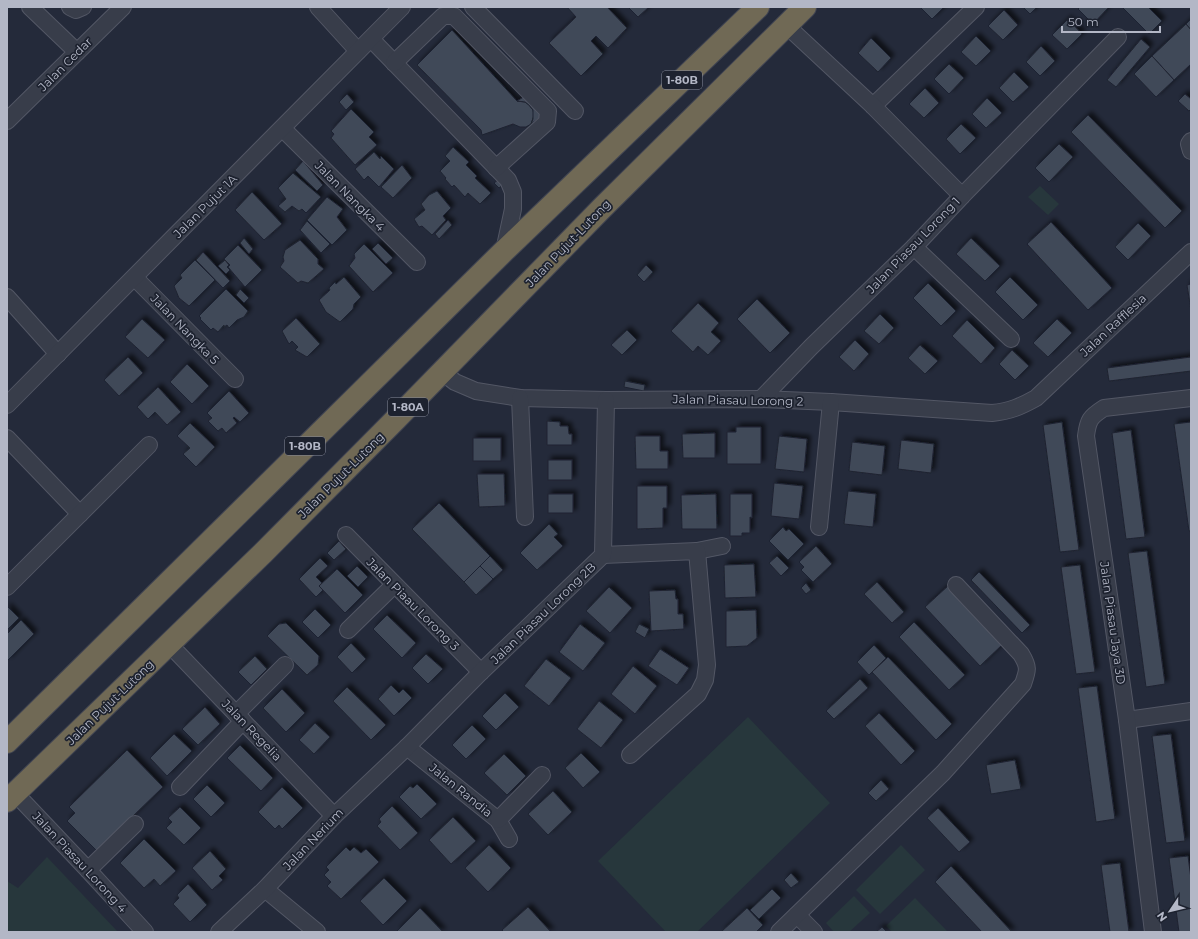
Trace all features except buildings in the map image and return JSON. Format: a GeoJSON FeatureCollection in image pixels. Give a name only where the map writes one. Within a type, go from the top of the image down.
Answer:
{"type":"FeatureCollection","features":[{"type":"Feature","properties":{"kind":"highway","name":"Jalan Pujut-Lutong"},"geometry":{"type":"LineString","coordinates":[[11,797],[263,553],[602,208],[805,7]]}},
{"type":"Feature","properties":{"kind":"highway","name":"1-80B"},"geometry":{"type":"LineString","coordinates":[[7,742],[749,11]]}},
{"type":"Feature","properties":{"kind":"street"},"geometry":{"type":"LineString","coordinates":[[30,7],[77,52]]}},
{"type":"Feature","properties":{"kind":"street"},"geometry":{"type":"LineString","coordinates":[[70,7],[76,10],[83,7]]}},
{"type":"Feature","properties":{"kind":"street","name":"Jalan Cedar"},"geometry":{"type":"LineString","coordinates":[[7,121],[123,7]]}},
{"type":"Feature","properties":{"kind":"street"},"geometry":{"type":"LineString","coordinates":[[318,7],[358,51]]}},
{"type":"Feature","properties":{"kind":"street","name":"Jalan Pujut 1A"},"geometry":{"type":"LineString","coordinates":[[7,405],[135,278],[402,7]]}},
{"type":"Feature","properties":{"kind":"street"},"geometry":{"type":"LineString","coordinates":[[473,7],[575,111]]}},
{"type":"Feature","properties":{"kind":"street"},"geometry":{"type":"LineString","coordinates":[[873,106],[976,7]]}},
{"type":"Feature","properties":{"kind":"street"},"geometry":{"type":"LineString","coordinates":[[394,63],[444,16],[454,16],[548,111],[547,122],[496,168]]}},
{"type":"Feature","properties":{"kind":"street","name":"Jalan Piasau Lorong 1"},"geometry":{"type":"LineString","coordinates":[[761,399],[811,347],[914,248],[962,196],[873,106],[786,26]]}},
{"type":"Feature","properties":{"kind":"street"},"geometry":{"type":"LineString","coordinates":[[962,196],[1118,37]]}},
{"type":"Feature","properties":{"kind":"street"},"geometry":{"type":"LineString","coordinates":[[371,39],[508,180],[513,192],[513,209],[504,251]]}},
{"type":"Feature","properties":{"kind":"street","name":"Jalan Nangka 4"},"geometry":{"type":"LineString","coordinates":[[282,129],[417,262]]}},
{"type":"Feature","properties":{"kind":"street"},"geometry":{"type":"LineString","coordinates":[[1191,141],[1189,144],[1191,151]]}},
{"type":"Feature","properties":{"kind":"street"},"geometry":{"type":"LineString","coordinates":[[914,248],[1011,339]]}},
{"type":"Feature","properties":{"kind":"street","name":"Jalan Rafflesia"},"geometry":{"type":"LineString","coordinates":[[1036,398],[1191,252]]}},
{"type":"Feature","properties":{"kind":"street","name":"Jalan Nangka 5"},"geometry":{"type":"LineString","coordinates":[[135,278],[235,379]]}},
{"type":"Feature","properties":{"kind":"street"},"geometry":{"type":"LineString","coordinates":[[7,297],[58,354]]}},
{"type":"Feature","properties":{"kind":"street","name":"Jalan Piasau Lorong 2"},"geometry":{"type":"LineString","coordinates":[[442,372],[455,382],[476,391],[520,398],[606,400],[761,399],[992,413],[1008,411],[1036,398]]}},
{"type":"Feature","properties":{"kind":"street"},"geometry":{"type":"LineString","coordinates":[[520,398],[525,517]]}},
{"type":"Feature","properties":{"kind":"street","name":"Jalan Piasau Jaya 3D"},"geometry":{"type":"LineString","coordinates":[[1153,932],[1127,720],[1086,436],[1088,422],[1094,414],[1104,408],[1191,398]]}},
{"type":"Feature","properties":{"kind":"street","name":"Jalan Piasau Lorong 2B"},"geometry":{"type":"LineString","coordinates":[[407,747],[481,672],[603,555],[606,400]]}},
{"type":"Feature","properties":{"kind":"street"},"geometry":{"type":"LineString","coordinates":[[819,527],[830,402]]}},
{"type":"Feature","properties":{"kind":"street"},"geometry":{"type":"LineString","coordinates":[[7,438],[80,514]]}},
{"type":"Feature","properties":{"kind":"street"},"geometry":{"type":"LineString","coordinates":[[7,587],[149,445]]}},
{"type":"Feature","properties":{"kind":"street","name":"Jalan Piaau Lorong 3"},"geometry":{"type":"LineString","coordinates":[[346,535],[481,672]]}},
{"type":"Feature","properties":{"kind":"street"},"geometry":{"type":"LineString","coordinates":[[603,555],[697,551],[722,546]]}},
{"type":"Feature","properties":{"kind":"street"},"geometry":{"type":"LineString","coordinates":[[630,755],[698,694],[705,680],[707,665],[697,551]]}},
{"type":"Feature","properties":{"kind":"street"},"geometry":{"type":"LineString","coordinates":[[348,630],[394,585]]}},
{"type":"Feature","properties":{"kind":"street"},"geometry":{"type":"LineString","coordinates":[[779,932],[943,774],[1023,684],[1027,673],[1027,664],[1021,654],[956,585]]}},
{"type":"Feature","properties":{"kind":"street","name":"Jalan Regelia"},"geometry":{"type":"LineString","coordinates":[[169,644],[334,816]]}},
{"type":"Feature","properties":{"kind":"street"},"geometry":{"type":"LineString","coordinates":[[180,787],[286,665]]}},
{"type":"Feature","properties":{"kind":"street"},"geometry":{"type":"LineString","coordinates":[[1127,720],[1191,711]]}},
{"type":"Feature","properties":{"kind":"street","name":"Jalan Nerium"},"geometry":{"type":"LineString","coordinates":[[219,932],[265,889],[334,816],[407,747]]}},
{"type":"Feature","properties":{"kind":"street","name":"Jalan Randia"},"geometry":{"type":"LineString","coordinates":[[407,747],[498,820],[509,839]]}},
{"type":"Feature","properties":{"kind":"street"},"geometry":{"type":"LineString","coordinates":[[498,820],[542,775]]}},
{"type":"Feature","properties":{"kind":"street","name":"Jalan Piasau Lorong 4"},"geometry":{"type":"LineString","coordinates":[[11,797],[88,870],[145,932]]}},
{"type":"Feature","properties":{"kind":"street"},"geometry":{"type":"LineString","coordinates":[[88,870],[135,824]]}},
{"type":"Feature","properties":{"kind":"street"},"geometry":{"type":"LineString","coordinates":[[265,889],[317,932]]}},
{"type":"Feature","properties":{"kind":"street"},"geometry":{"type":"LineString","coordinates":[[797,915],[814,932]]}},
{"type":"Feature","properties":{"kind":"shaded area"},"geometry":{"type":"Polygon","coordinates":[[[1040,186],[1059,204],[1048,215],[1028,197],[1040,186]]]}},
{"type":"Feature","properties":{"kind":"shaded area"},"geometry":{"type":"Polygon","coordinates":[[[748,717],[830,803],[697,932],[666,932],[598,861],[748,717]]]}},
{"type":"Feature","properties":{"kind":"shaded area"},"geometry":{"type":"Polygon","coordinates":[[[901,845],[925,870],[880,914],[856,890],[901,845]]]}},
{"type":"Feature","properties":{"kind":"shaded area"},"geometry":{"type":"Polygon","coordinates":[[[47,857],[118,932],[7,932],[7,881],[18,888],[47,857]]]}},
{"type":"Feature","properties":{"kind":"shaded area"},"geometry":{"type":"Polygon","coordinates":[[[854,896],[870,913],[849,932],[834,932],[826,923],[854,896]]]}},
{"type":"Feature","properties":{"kind":"shaded area"},"geometry":{"type":"Polygon","coordinates":[[[915,898],[948,932],[892,932],[886,926],[915,898]]]}}]}
